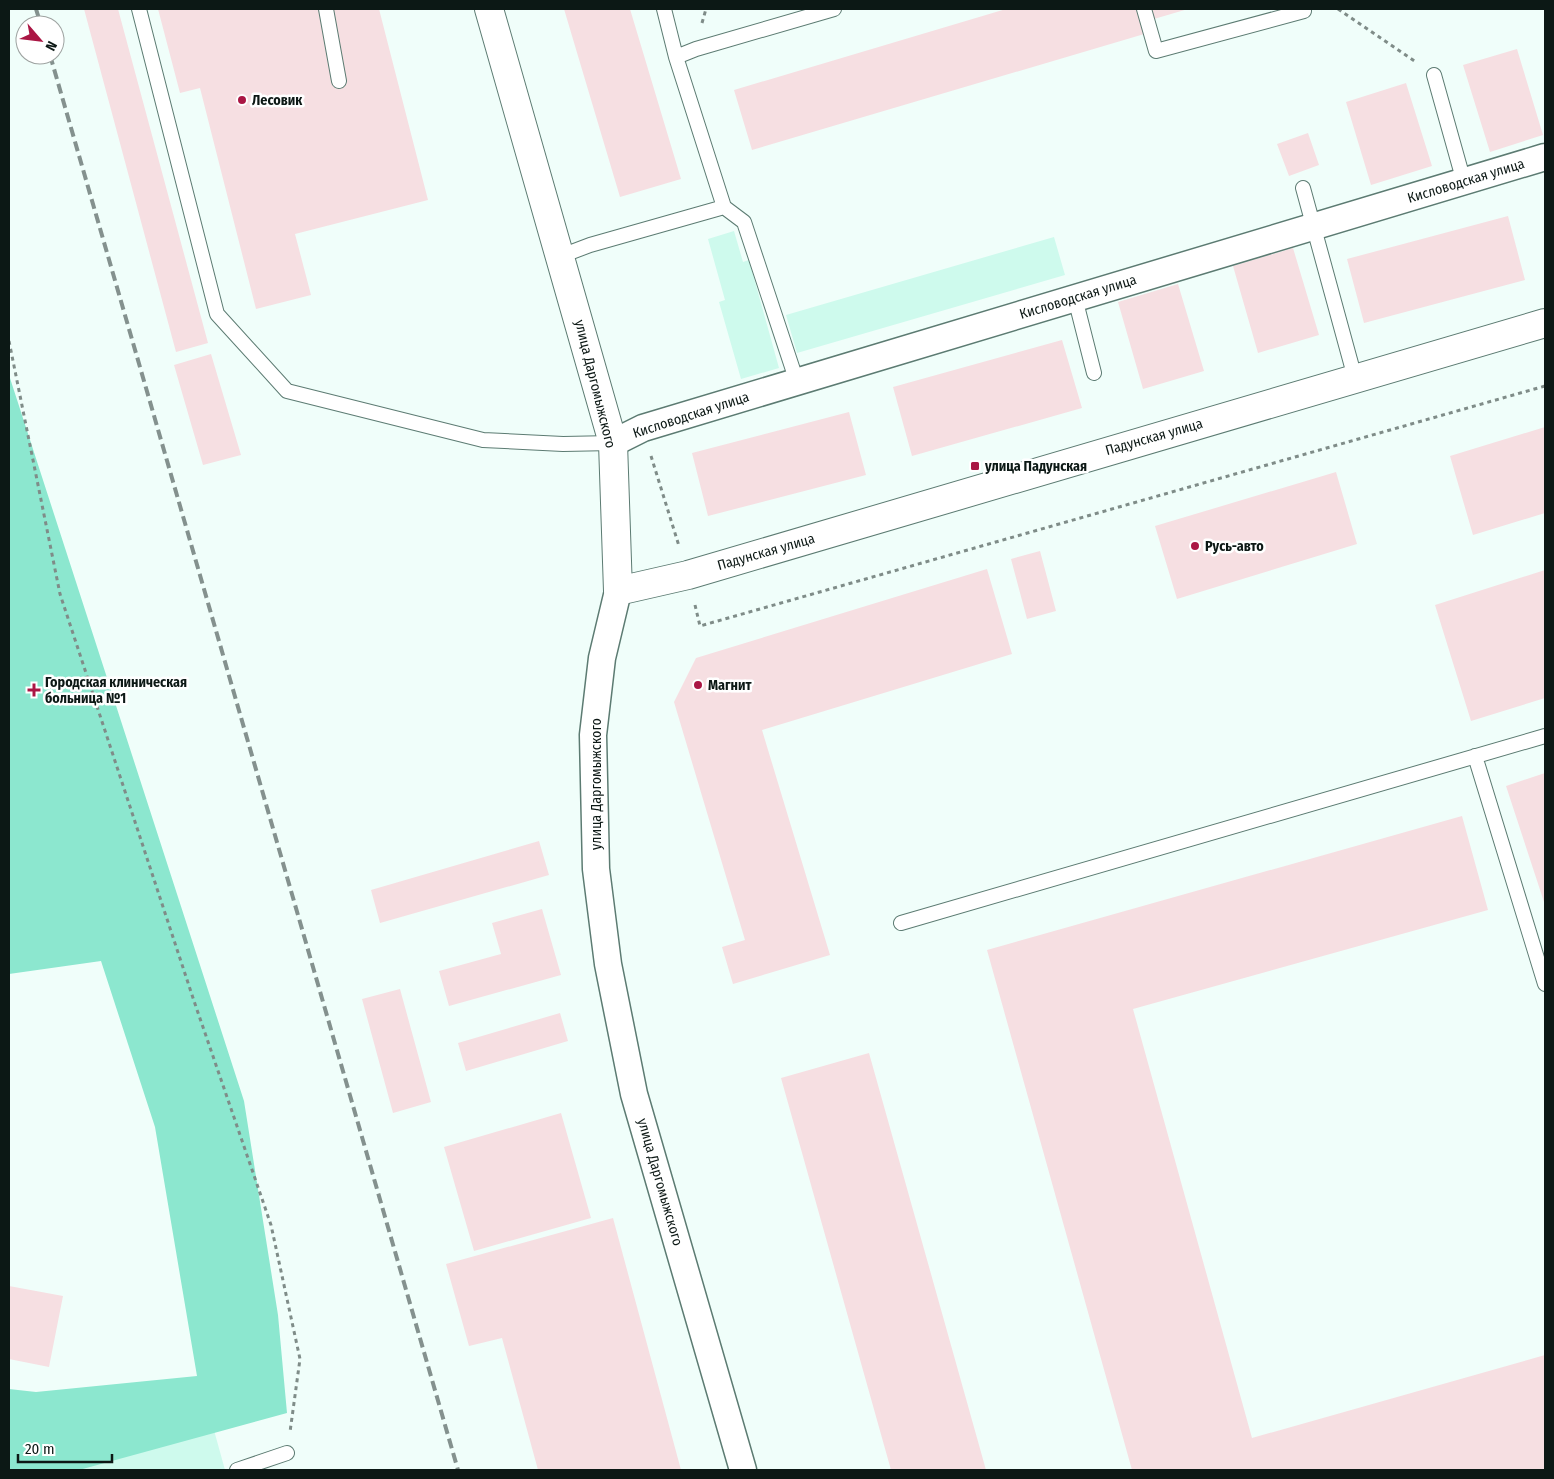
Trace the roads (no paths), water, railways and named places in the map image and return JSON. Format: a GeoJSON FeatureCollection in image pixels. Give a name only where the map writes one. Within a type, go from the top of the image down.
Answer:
{"type":"FeatureCollection","features":[{"type":"Feature","properties":{"kind":"street","name":"улица Даргомыжского"},"geometry":{"type":"LineString","coordinates":[[489,9],[613,443],[618,591],[602,658],[593,735],[596,870],[608,964],[634,1094],[743,1470]]}},
{"type":"Feature","properties":{"kind":"street","name":"Кисловодская улица"},"geometry":{"type":"LineString","coordinates":[[613,443],[643,428],[1545,157]]}},
{"type":"Feature","properties":{"kind":"street","name":"Падунская улица"},"geometry":{"type":"LineString","coordinates":[[618,591],[688,575],[1545,323]]}},
{"type":"Feature","properties":{"kind":"lane"},"geometry":{"type":"LineString","coordinates":[[139,9],[217,314],[287,391],[483,440],[563,444],[613,443]]}},
{"type":"Feature","properties":{"kind":"lane"},"geometry":{"type":"LineString","coordinates":[[326,9],[339,81]]}},
{"type":"Feature","properties":{"kind":"lane"},"geometry":{"type":"LineString","coordinates":[[664,9],[676,57],[724,207],[744,222],[796,382]]}},
{"type":"Feature","properties":{"kind":"lane"},"geometry":{"type":"LineString","coordinates":[[676,57],[696,49],[834,9]]}},
{"type":"Feature","properties":{"kind":"lane"},"geometry":{"type":"LineString","coordinates":[[1144,9],[1156,51],[1304,11]]}},
{"type":"Feature","properties":{"kind":"lane"},"geometry":{"type":"LineString","coordinates":[[1434,75],[1464,182]]}},
{"type":"Feature","properties":{"kind":"lane"},"geometry":{"type":"LineString","coordinates":[[1303,188],[1355,378]]}},
{"type":"Feature","properties":{"kind":"lane"},"geometry":{"type":"LineString","coordinates":[[561,256],[590,245],[724,207]]}},
{"type":"Feature","properties":{"kind":"lane"},"geometry":{"type":"LineString","coordinates":[[1075,298],[1094,373]]}},
{"type":"Feature","properties":{"kind":"lane"},"geometry":{"type":"LineString","coordinates":[[901,923],[1545,736]]}},
{"type":"Feature","properties":{"kind":"lane"},"geometry":{"type":"LineString","coordinates":[[1475,756],[1545,984]]}},
{"type":"Feature","properties":{"kind":"lane"},"geometry":{"type":"LineString","coordinates":[[237,1470],[287,1454]]}},
{"type":"Feature","properties":{"kind":"railway"},"geometry":{"type":"LineString","coordinates":[[36,9],[38,15]]}},
{"type":"Feature","properties":{"kind":"railway"},"geometry":{"type":"LineString","coordinates":[[53,65],[458,1470]]}},
{"type":"Feature","properties":{"kind":"place","name":"Лесовик"},"geometry":{"type":"Point","coordinates":[242,100]}},
{"type":"Feature","properties":{"kind":"place","name":"улица Падунская"},"geometry":{"type":"Point","coordinates":[975,466]}},
{"type":"Feature","properties":{"kind":"place","name":"Русь-авто"},"geometry":{"type":"Point","coordinates":[1195,546]}},
{"type":"Feature","properties":{"kind":"place","name":"Магнит"},"geometry":{"type":"Point","coordinates":[698,685]}},
{"type":"Feature","properties":{"kind":"place","name":"Городская клиническая больница №1"},"geometry":{"type":"Point","coordinates":[34,690]}}]}
